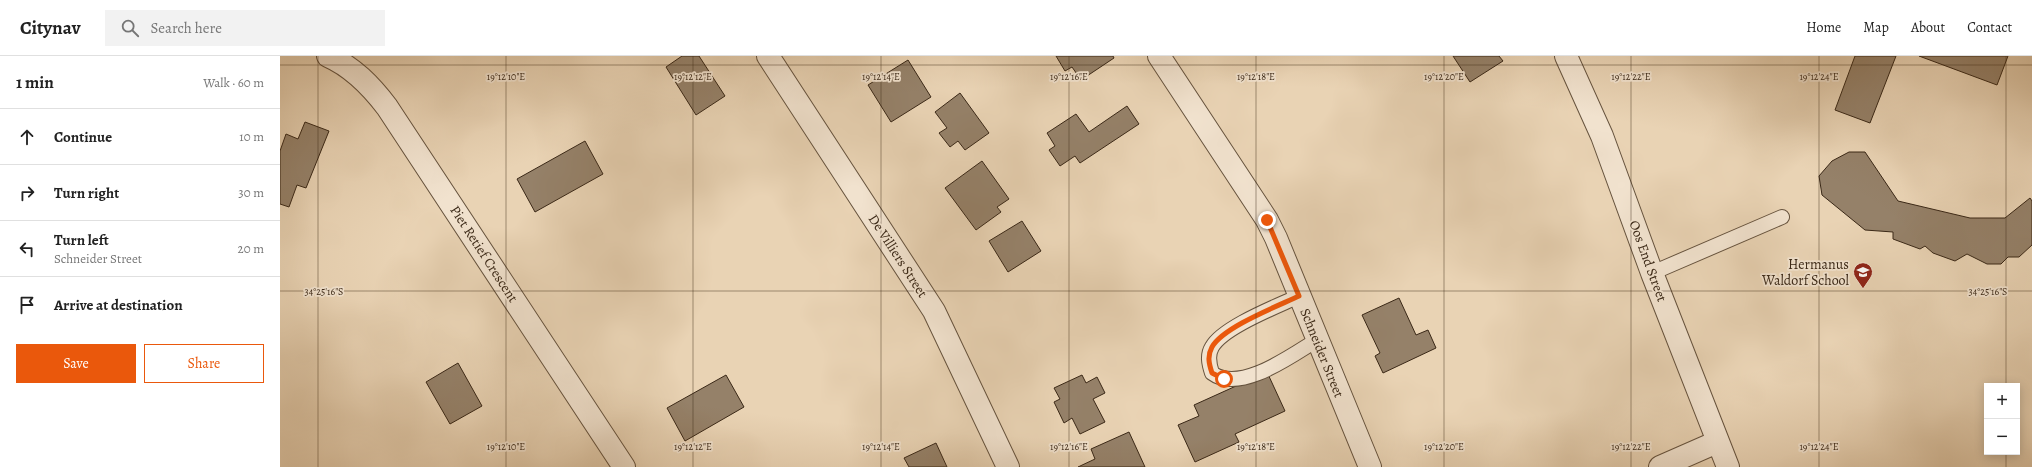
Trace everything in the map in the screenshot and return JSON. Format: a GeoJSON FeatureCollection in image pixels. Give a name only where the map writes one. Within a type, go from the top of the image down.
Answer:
{"type":"FeatureCollection","features":[{"type":"Feature","properties":{"kind":"street","name":"Piet Retief Crescent"},"geometry":{"type":"LineString","coordinates":[[328,56],[351,69],[366,81],[387,107],[624,467]]}},
{"type":"Feature","properties":{"kind":"street","name":"De Villiers Street"},"geometry":{"type":"LineString","coordinates":[[768,56],[934,311],[1008,467]]}},
{"type":"Feature","properties":{"kind":"street","name":"Schneider Street"},"geometry":{"type":"LineString","coordinates":[[1159,56],[1267,220],[1370,467]]}},
{"type":"Feature","properties":{"kind":"street","name":"Oos End Street"},"geometry":{"type":"LineString","coordinates":[[1566,56],[1602,136],[1652,273],[1728,467]]}},
{"type":"Feature","properties":{"kind":"street"},"geometry":{"type":"LineString","coordinates":[[1660,467],[1717,442]]}},
{"type":"Feature","properties":{"kind":"lane"},"geometry":{"type":"LineString","coordinates":[[1652,273],[1782,217]]}},
{"type":"Feature","properties":{"kind":"lane"},"geometry":{"type":"LineString","coordinates":[[1299,296],[1253,318],[1218,340],[1212,347],[1209,358],[1212,373],[1224,379],[1243,378],[1268,369],[1317,340]]}},
{"type":"Feature","properties":{"kind":"building"},"geometry":{"type":"Polygon","coordinates":[[[682,56],[699,56],[725,96],[696,115],[666,67],[682,56]]]}},
{"type":"Feature","properties":{"kind":"building"},"geometry":{"type":"Polygon","coordinates":[[[1056,56],[1113,56],[1114,58],[1081,80],[1072,67],[1065,71],[1056,56]]]}},
{"type":"Feature","properties":{"kind":"building"},"geometry":{"type":"Polygon","coordinates":[[[1453,56],[1499,56],[1503,61],[1470,82],[1453,56]]]}},
{"type":"Feature","properties":{"kind":"building"},"geometry":{"type":"Polygon","coordinates":[[[1855,56],[1896,56],[1870,123],[1835,110],[1855,56]]]}},
{"type":"Feature","properties":{"kind":"building"},"geometry":{"type":"Polygon","coordinates":[[[1919,56],[2008,56],[1997,85],[1919,56]]]}},
{"type":"Feature","properties":{"kind":"building"},"geometry":{"type":"Polygon","coordinates":[[[908,60],[931,97],[891,122],[868,85],[908,60]]]}},
{"type":"Feature","properties":{"kind":"building"},"geometry":{"type":"Polygon","coordinates":[[[960,93],[989,133],[965,150],[958,141],[950,147],[939,133],[947,128],[935,112],[960,93]]]}},
{"type":"Feature","properties":{"kind":"building"},"geometry":{"type":"Polygon","coordinates":[[[1127,106],[1139,124],[1080,163],[1075,156],[1060,166],[1049,150],[1055,146],[1047,133],[1076,114],[1089,132],[1127,106]]]}},
{"type":"Feature","properties":{"kind":"building"},"geometry":{"type":"Polygon","coordinates":[[[305,122],[329,131],[306,188],[297,185],[289,207],[280,204],[280,151],[286,134],[298,139],[305,122]]]}},
{"type":"Feature","properties":{"kind":"building"},"geometry":{"type":"Polygon","coordinates":[[[585,141],[603,174],[535,212],[517,179],[585,141]]]}},
{"type":"Feature","properties":{"kind":"building"},"geometry":{"type":"Polygon","coordinates":[[[1849,152],[1865,152],[1898,201],[1970,218],[2005,218],[2030,198],[2032,201],[2032,245],[2019,257],[2008,257],[2001,264],[1987,264],[1967,254],[1955,261],[1933,253],[1925,246],[1920,249],[1893,239],[1893,232],[1865,230],[1822,195],[1819,176],[1832,161],[1849,152]]]}},
{"type":"Feature","properties":{"kind":"building"},"geometry":{"type":"Polygon","coordinates":[[[982,161],[1009,199],[997,207],[1001,212],[976,230],[945,188],[982,161]]]}},
{"type":"Feature","properties":{"kind":"building"},"geometry":{"type":"Polygon","coordinates":[[[1022,221],[1041,251],[1008,272],[989,241],[1022,221]]]}},
{"type":"Feature","properties":{"kind":"building"},"geometry":{"type":"Polygon","coordinates":[[[1399,298],[1416,335],[1428,330],[1436,348],[1383,373],[1375,356],[1380,353],[1362,315],[1399,298]]]}},
{"type":"Feature","properties":{"kind":"building"},"geometry":{"type":"Polygon","coordinates":[[[458,363],[482,406],[450,424],[426,382],[458,363]]]}},
{"type":"Feature","properties":{"kind":"building"},"geometry":{"type":"Polygon","coordinates":[[[1267,372],[1285,411],[1235,434],[1239,442],[1195,462],[1178,425],[1199,416],[1194,405],[1267,372]]]}},
{"type":"Feature","properties":{"kind":"building"},"geometry":{"type":"Polygon","coordinates":[[[726,375],[744,407],[685,441],[667,408],[726,375]]]}},
{"type":"Feature","properties":{"kind":"building"},"geometry":{"type":"Polygon","coordinates":[[[1082,375],[1086,383],[1097,377],[1105,393],[1093,399],[1105,422],[1080,434],[1072,418],[1064,423],[1054,402],[1060,399],[1054,388],[1082,375]]]}},
{"type":"Feature","properties":{"kind":"building"},"geometry":{"type":"Polygon","coordinates":[[[1129,432],[1145,467],[1078,467],[1095,459],[1091,449],[1129,432]]]}},
{"type":"Feature","properties":{"kind":"building"},"geometry":{"type":"Polygon","coordinates":[[[936,443],[947,467],[909,467],[904,458],[936,443]]]}},
{"type":"Feature","properties":{"kind":"place","name":"Hermanus Waldorf School"},"geometry":{"type":"Point","coordinates":[1863,289]}},
{"type":"Feature","properties":{"kind":"route"},"geometry":{"type":"LineString","coordinates":[[1224,379],[1216,377],[1212,373],[1209,366],[1209,358],[1212,347],[1218,340],[1226,333],[1253,318],[1299,296],[1276,238],[1267,220]]}}]}
